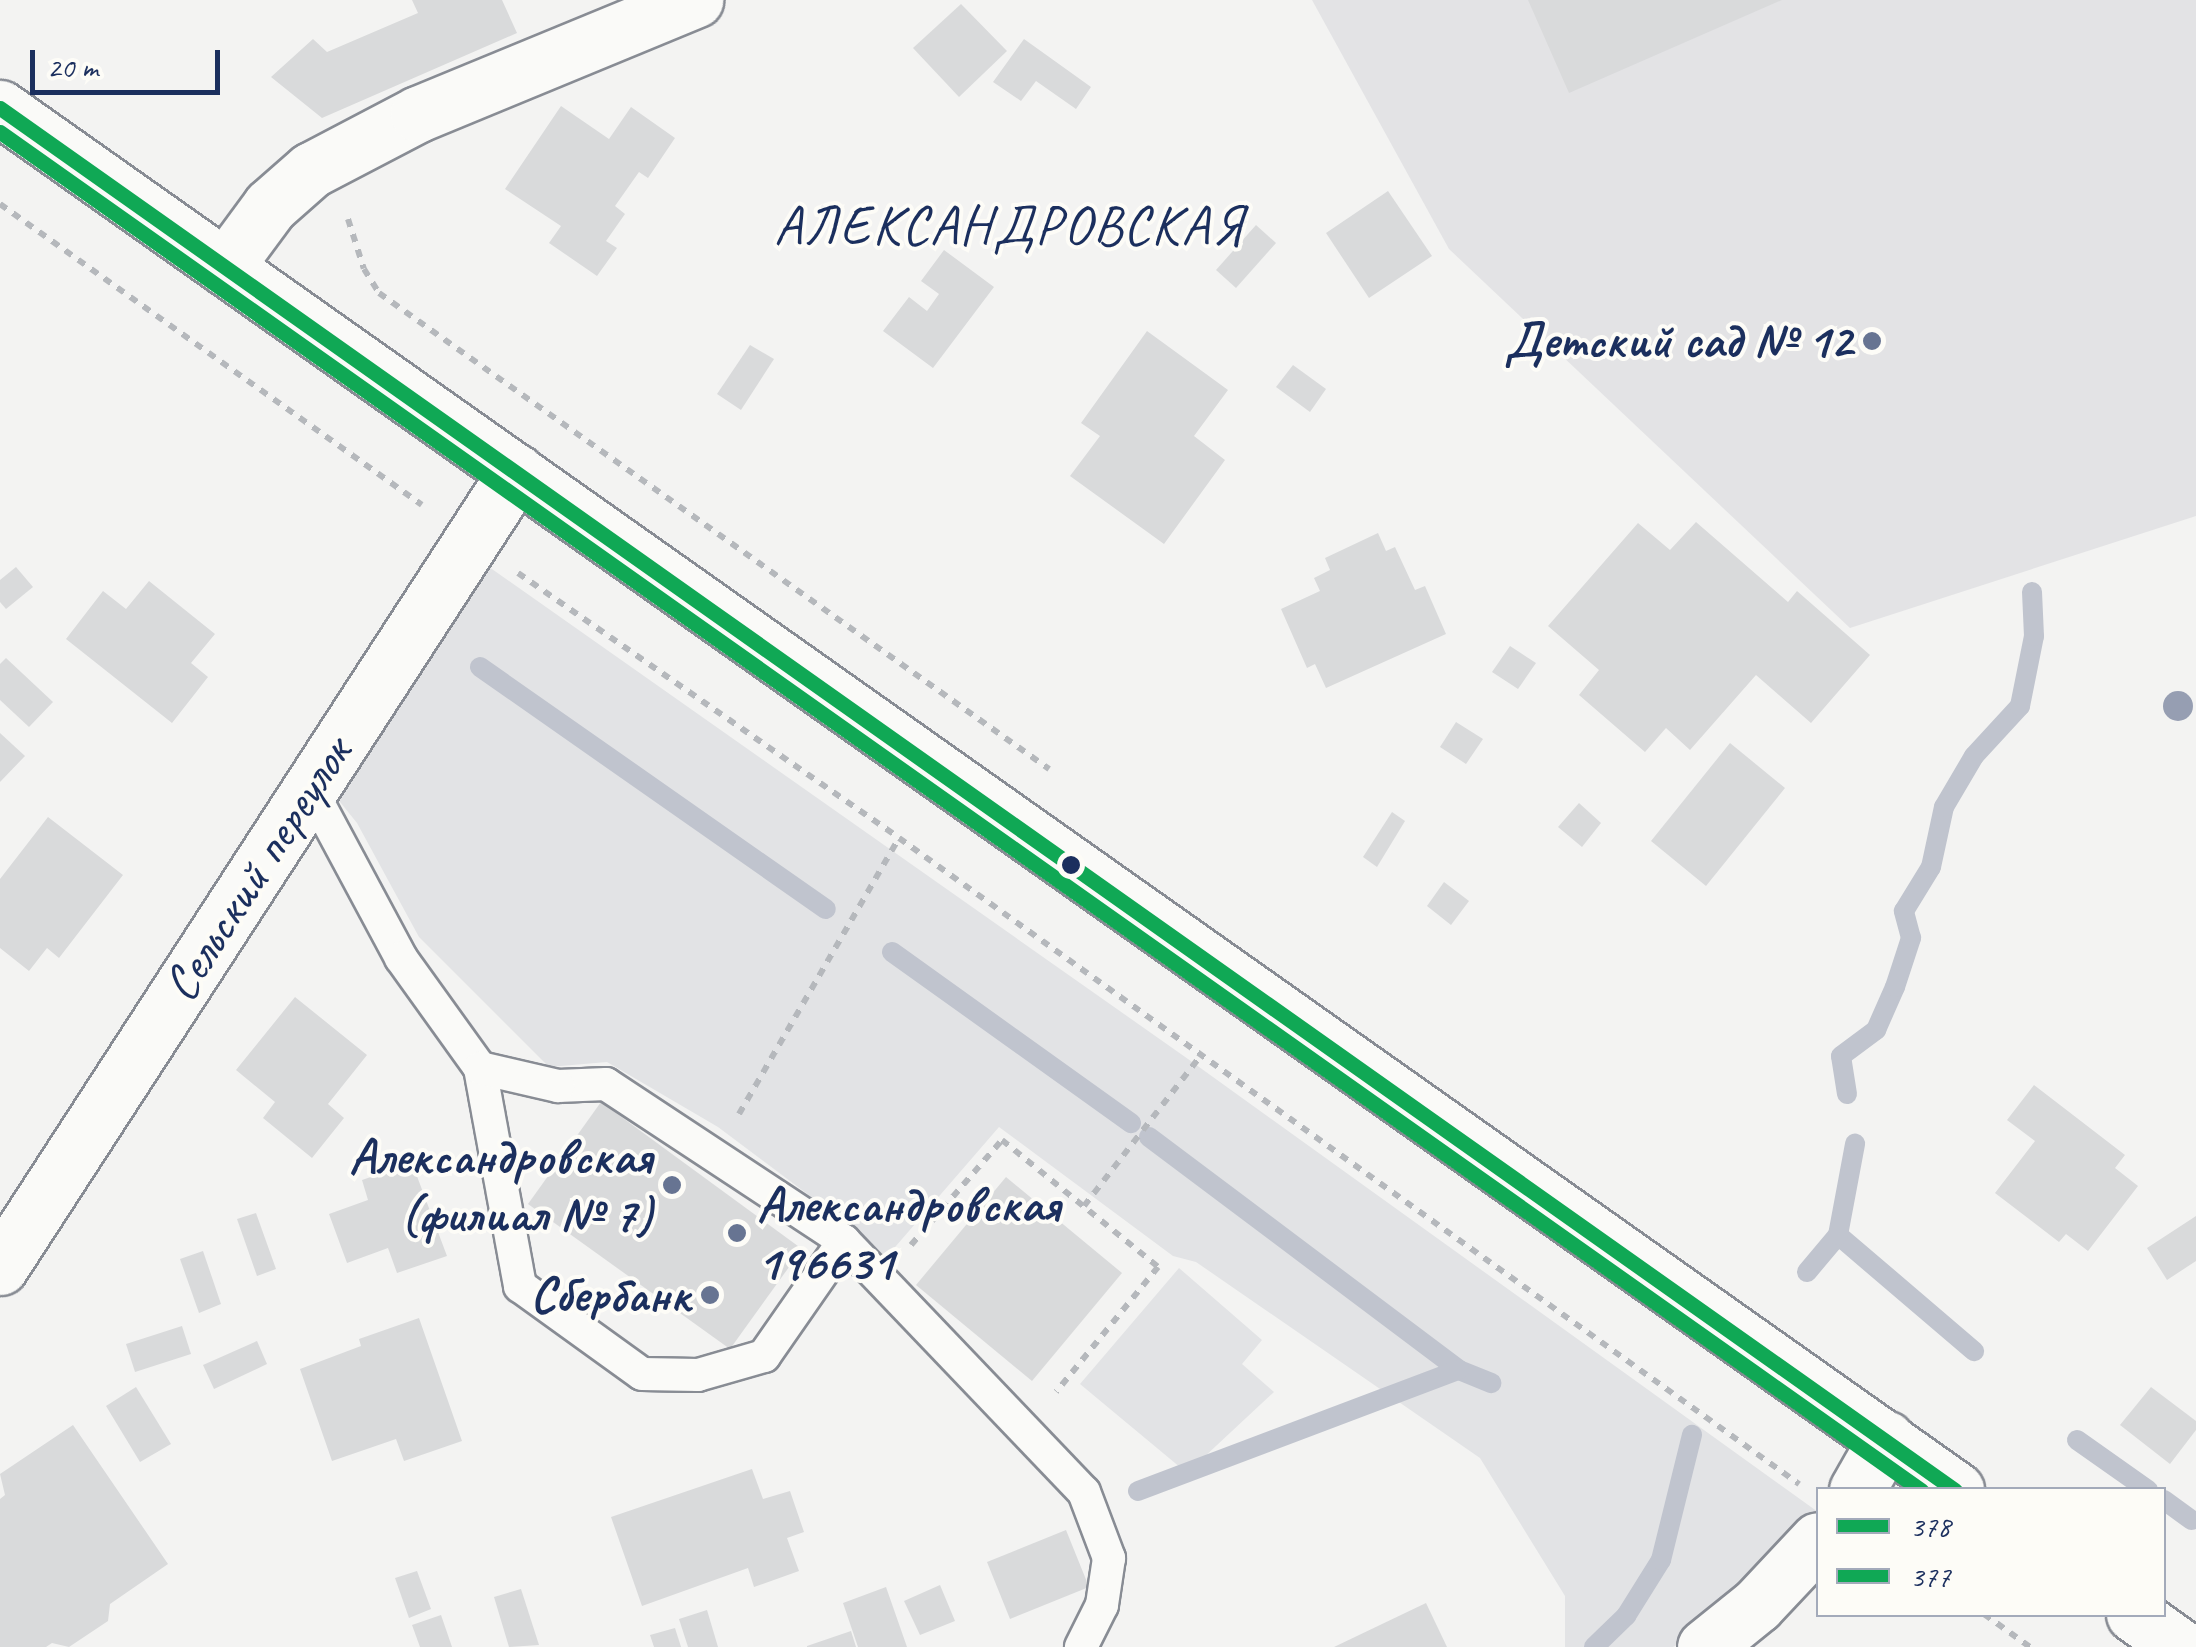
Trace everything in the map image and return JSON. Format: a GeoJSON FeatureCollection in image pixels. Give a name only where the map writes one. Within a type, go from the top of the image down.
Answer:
{"type":"FeatureCollection","features":[{"type":"Feature","properties":{"kind":"main road"},"geometry":{"type":"LineString","coordinates":[[225,266],[270,206],[326,161],[418,114],[695,0]]}},
{"type":"Feature","properties":{"kind":"main road"},"geometry":{"type":"LineString","coordinates":[[0,108],[1952,1487]]}},
{"type":"Feature","properties":{"kind":"main road","name":"Сельский переулок"},"geometry":{"type":"LineString","coordinates":[[0,1267],[516,472]]}},
{"type":"Feature","properties":{"kind":"main road"},"geometry":{"type":"LineString","coordinates":[[1859,1487],[1886,1439]]}},
{"type":"Feature","properties":{"kind":"main road"},"geometry":{"type":"LineString","coordinates":[[1705,1647],[1758,1605],[1816,1542]]}},
{"type":"Feature","properties":{"kind":"main road"},"geometry":{"type":"LineString","coordinates":[[2138,1617],[2180,1647]]}},
{"type":"Feature","properties":{"kind":"lane"},"geometry":{"type":"LineString","coordinates":[[310,788],[401,958],[480,1068],[520,1286],[642,1374],[698,1375],[764,1356],[844,1241]]}},
{"type":"Feature","properties":{"kind":"lane"},"geometry":{"type":"LineString","coordinates":[[480,1068],[558,1086],[606,1084],[844,1241],[1084,1492],[1109,1558],[1102,1605],[1081,1647]]}},
{"type":"Feature","properties":{"kind":"path"},"geometry":{"type":"LineString","coordinates":[[326,161],[364,269],[379,293],[1061,779]]}},
{"type":"Feature","properties":{"kind":"path"},"geometry":{"type":"LineString","coordinates":[[0,204],[1202,1054],[1802,1487]]}},
{"type":"Feature","properties":{"kind":"path"},"geometry":{"type":"LineString","coordinates":[[715,1157],[898,838]]}},
{"type":"Feature","properties":{"kind":"path"},"geometry":{"type":"LineString","coordinates":[[1084,1206],[1202,1054]]}},
{"type":"Feature","properties":{"kind":"path"},"geometry":{"type":"LineString","coordinates":[[881,1280],[1002,1140],[1158,1268],[1026,1428]]}},
{"type":"Feature","properties":{"kind":"path"},"geometry":{"type":"LineString","coordinates":[[1988,1617],[2030,1647]]}},
{"type":"Feature","properties":{"kind":"shaded area","name":"Детский сад № 12"},"geometry":{"type":"Polygon","coordinates":[[[1312,0],[2196,0],[2196,516],[1850,628],[1449,249],[1312,0]]]}},
{"type":"Feature","properties":{"kind":"shaded area"},"geometry":{"type":"Polygon","coordinates":[[[482,562],[1188,1059],[1816,1511],[1816,1519],[1720,1622],[1673,1647],[1565,1647],[1565,1596],[1480,1458],[1196,1262],[1173,1256],[999,1127],[883,1261],[854,1229],[718,1127],[607,1062],[549,1067],[419,937],[357,823],[332,792],[482,562]]]}},
{"type":"Feature","properties":{"kind":"shaded area"},"geometry":{"type":"Polygon","coordinates":[[[1179,1268],[1262,1340],[1242,1364],[1274,1392],[1187,1473],[1080,1384],[1179,1268]]]}},
{"type":"Feature","properties":{"kind":"building"},"geometry":{"type":"Polygon","coordinates":[[[412,0],[502,0],[517,33],[322,118],[271,77],[313,39],[327,52],[418,13],[412,0]]]}},
{"type":"Feature","properties":{"kind":"building"},"geometry":{"type":"Polygon","coordinates":[[[1528,0],[1782,0],[1569,93],[1528,0]]]}},
{"type":"Feature","properties":{"kind":"building"},"geometry":{"type":"Polygon","coordinates":[[[961,4],[1007,51],[959,97],[913,48],[961,4]]]}},
{"type":"Feature","properties":{"kind":"building"},"geometry":{"type":"Polygon","coordinates":[[[1024,39],[1091,87],[1076,109],[1036,81],[1021,101],[993,82],[1024,39]]]}},
{"type":"Feature","properties":{"kind":"building"},"geometry":{"type":"Polygon","coordinates":[[[561,106],[609,139],[631,107],[675,138],[648,178],[639,172],[615,206],[625,214],[606,241],[617,248],[597,276],[549,243],[561,226],[505,189],[561,106]]]}},
{"type":"Feature","properties":{"kind":"building"},"geometry":{"type":"Polygon","coordinates":[[[1388,191],[1432,256],[1369,298],[1326,233],[1388,191]]]}},
{"type":"Feature","properties":{"kind":"building"},"geometry":{"type":"Polygon","coordinates":[[[1256,225],[1276,243],[1236,288],[1216,270],[1256,225]]]}},
{"type":"Feature","properties":{"kind":"building"},"geometry":{"type":"Polygon","coordinates":[[[944,250],[994,287],[933,368],[883,331],[909,297],[927,311],[939,294],[921,281],[944,250]]]}},
{"type":"Feature","properties":{"kind":"building"},"geometry":{"type":"Polygon","coordinates":[[[1147,331],[1228,390],[1194,436],[1225,460],[1164,544],[1070,476],[1100,436],[1081,423],[1147,331]]]}},
{"type":"Feature","properties":{"kind":"building"},"geometry":{"type":"Polygon","coordinates":[[[750,345],[774,359],[741,410],[717,394],[750,345]]]}},
{"type":"Feature","properties":{"kind":"building"},"geometry":{"type":"Polygon","coordinates":[[[1293,365],[1326,389],[1310,412],[1276,387],[1293,365]]]}},
{"type":"Feature","properties":{"kind":"building"},"geometry":{"type":"Polygon","coordinates":[[[1696,522],[1788,602],[1797,591],[1870,655],[1811,723],[1756,675],[1690,750],[1666,728],[1645,752],[1579,695],[1599,670],[1548,626],[1638,523],[1670,550],[1696,522]]]}},
{"type":"Feature","properties":{"kind":"building"},"geometry":{"type":"Polygon","coordinates":[[[1378,533],[1386,551],[1395,547],[1415,590],[1425,586],[1446,634],[1326,688],[1315,664],[1307,668],[1281,609],[1320,591],[1314,578],[1330,570],[1325,558],[1378,533]]]}},
{"type":"Feature","properties":{"kind":"building"},"geometry":{"type":"Polygon","coordinates":[[[16,567],[33,587],[6,609],[0,602],[0,580],[16,567]]]}},
{"type":"Feature","properties":{"kind":"building"},"geometry":{"type":"Polygon","coordinates":[[[149,581],[215,634],[191,663],[208,677],[172,723],[66,639],[103,591],[126,609],[149,581]]]}},
{"type":"Feature","properties":{"kind":"building"},"geometry":{"type":"Polygon","coordinates":[[[1510,646],[1536,663],[1518,689],[1492,672],[1510,646]]]}},
{"type":"Feature","properties":{"kind":"building"},"geometry":{"type":"Polygon","coordinates":[[[6,658],[53,702],[29,727],[0,700],[0,664],[6,658]]]}},
{"type":"Feature","properties":{"kind":"building"},"geometry":{"type":"Polygon","coordinates":[[[1456,722],[1483,739],[1466,764],[1440,747],[1456,722]]]}},
{"type":"Feature","properties":{"kind":"building"},"geometry":{"type":"Polygon","coordinates":[[[0,733],[25,756],[0,782],[0,733]]]}},
{"type":"Feature","properties":{"kind":"building"},"geometry":{"type":"Polygon","coordinates":[[[1730,743],[1785,788],[1706,886],[1651,841],[1730,743]]]}},
{"type":"Feature","properties":{"kind":"building"},"geometry":{"type":"Polygon","coordinates":[[[1579,803],[1601,823],[1582,847],[1558,827],[1579,803]]]}},
{"type":"Feature","properties":{"kind":"building"},"geometry":{"type":"Polygon","coordinates":[[[1392,812],[1405,821],[1377,867],[1363,857],[1392,812]]]}},
{"type":"Feature","properties":{"kind":"building"},"geometry":{"type":"Polygon","coordinates":[[[48,817],[123,875],[59,958],[47,948],[29,971],[0,948],[0,879],[48,817]]]}},
{"type":"Feature","properties":{"kind":"building"},"geometry":{"type":"Polygon","coordinates":[[[1444,882],[1469,901],[1451,925],[1427,906],[1444,882]]]}},
{"type":"Feature","properties":{"kind":"building"},"geometry":{"type":"Polygon","coordinates":[[[295,997],[367,1055],[328,1104],[344,1118],[312,1158],[263,1118],[275,1102],[236,1070],[295,997]]]}},
{"type":"Feature","properties":{"kind":"building"},"geometry":{"type":"Polygon","coordinates":[[[2034,1085],[2125,1155],[2115,1168],[2138,1186],[2088,1251],[2066,1234],[2059,1242],[1995,1193],[2035,1141],[2007,1120],[2034,1085]]]}},
{"type":"Feature","properties":{"kind":"building"},"geometry":{"type":"Polygon","coordinates":[[[601,1102],[802,1249],[730,1349],[528,1204],[601,1102]]]}},
{"type":"Feature","properties":{"kind":"building"},"geometry":{"type":"Polygon","coordinates":[[[412,1163],[447,1256],[397,1273],[388,1248],[347,1263],[329,1214],[368,1200],[362,1180],[412,1163]]]}},
{"type":"Feature","properties":{"kind":"building"},"geometry":{"type":"Polygon","coordinates":[[[1006,1177],[1122,1273],[1032,1381],[916,1285],[1006,1177]]]}},
{"type":"Feature","properties":{"kind":"building"},"geometry":{"type":"Polygon","coordinates":[[[256,1213],[276,1269],[257,1276],[237,1219],[256,1213]]]}},
{"type":"Feature","properties":{"kind":"building"},"geometry":{"type":"Polygon","coordinates":[[[2196,1216],[2196,1261],[2167,1280],[2147,1248],[2196,1216]]]}},
{"type":"Feature","properties":{"kind":"building"},"geometry":{"type":"Polygon","coordinates":[[[203,1251],[221,1304],[199,1313],[180,1259],[203,1251]]]}},
{"type":"Feature","properties":{"kind":"building"},"geometry":{"type":"Polygon","coordinates":[[[419,1318],[462,1441],[404,1461],[396,1439],[332,1461],[300,1369],[361,1346],[359,1339],[419,1318]]]}},
{"type":"Feature","properties":{"kind":"building"},"geometry":{"type":"Polygon","coordinates":[[[182,1326],[191,1354],[135,1372],[126,1344],[182,1326]]]}},
{"type":"Feature","properties":{"kind":"building"},"geometry":{"type":"Polygon","coordinates":[[[257,1341],[267,1364],[214,1389],[203,1365],[257,1341]]]}},
{"type":"Feature","properties":{"kind":"building"},"geometry":{"type":"Polygon","coordinates":[[[136,1387],[171,1444],[140,1462],[106,1406],[136,1387]]]}},
{"type":"Feature","properties":{"kind":"building"},"geometry":{"type":"Polygon","coordinates":[[[2151,1387],[2196,1421],[2196,1430],[2170,1464],[2120,1425],[2151,1387]]]}},
{"type":"Feature","properties":{"kind":"building"},"geometry":{"type":"Polygon","coordinates":[[[73,1425],[168,1564],[110,1604],[108,1621],[69,1647],[52,1643],[46,1647],[0,1647],[0,1499],[5,1495],[0,1474],[73,1425]]]}},
{"type":"Feature","properties":{"kind":"building"},"geometry":{"type":"Polygon","coordinates":[[[752,1469],[763,1499],[790,1491],[804,1532],[787,1538],[799,1571],[754,1587],[748,1568],[642,1606],[611,1517],[752,1469]]]}},
{"type":"Feature","properties":{"kind":"building"},"geometry":{"type":"Polygon","coordinates":[[[1066,1530],[1089,1587],[1010,1619],[987,1562],[1066,1530]]]}},
{"type":"Feature","properties":{"kind":"building"},"geometry":{"type":"Polygon","coordinates":[[[417,1571],[431,1609],[409,1618],[395,1578],[417,1571]]]}},
{"type":"Feature","properties":{"kind":"building"},"geometry":{"type":"Polygon","coordinates":[[[940,1585],[955,1621],[920,1635],[904,1601],[940,1585]]]}},
{"type":"Feature","properties":{"kind":"building"},"geometry":{"type":"Polygon","coordinates":[[[886,1587],[907,1647],[858,1647],[843,1603],[886,1587]]]}},
{"type":"Feature","properties":{"kind":"building"},"geometry":{"type":"Polygon","coordinates":[[[521,1589],[539,1645],[509,1647],[494,1597],[521,1589]]]}},
{"type":"Feature","properties":{"kind":"building"},"geometry":{"type":"Polygon","coordinates":[[[1426,1603],[1447,1647],[1334,1647],[1426,1603]]]}},
{"type":"Feature","properties":{"kind":"building"},"geometry":{"type":"Polygon","coordinates":[[[707,1610],[718,1647],[688,1647],[679,1619],[707,1610]]]}},
{"type":"Feature","properties":{"kind":"building"},"geometry":{"type":"Polygon","coordinates":[[[441,1615],[452,1647],[420,1647],[412,1625],[441,1615]]]}},
{"type":"Feature","properties":{"kind":"building"},"geometry":{"type":"Polygon","coordinates":[[[675,1628],[681,1647],[654,1647],[650,1635],[675,1628]]]}},
{"type":"Feature","properties":{"kind":"building"},"geometry":{"type":"Polygon","coordinates":[[[851,1631],[856,1647],[807,1647],[807,1646],[851,1631]]]}},
{"type":"Feature","properties":{"kind":"waterway"},"geometry":{"type":"LineString","coordinates":[[1847,1094],[1841,1056],[1876,1030],[1895,987],[1911,938],[1904,911],[1931,867],[1944,807],[1974,756],[2020,706],[2034,636],[2032,592]]}},
{"type":"Feature","properties":{"kind":"waterway"},"geometry":{"type":"LineString","coordinates":[[480,667],[826,909]]}},
{"type":"Feature","properties":{"kind":"waterway"},"geometry":{"type":"LineString","coordinates":[[892,952],[1131,1123]]}},
{"type":"Feature","properties":{"kind":"waterway"},"geometry":{"type":"LineString","coordinates":[[1149,1137],[1459,1370],[1491,1383]]}},
{"type":"Feature","properties":{"kind":"waterway"},"geometry":{"type":"LineString","coordinates":[[1807,1272],[1838,1235],[1855,1144]]}},
{"type":"Feature","properties":{"kind":"waterway"},"geometry":{"type":"LineString","coordinates":[[1838,1235],[1974,1351]]}},
{"type":"Feature","properties":{"kind":"waterway"},"geometry":{"type":"LineString","coordinates":[[1138,1491],[1459,1370]]}},
{"type":"Feature","properties":{"kind":"waterway"},"geometry":{"type":"LineString","coordinates":[[1594,1647],[1626,1616],[1661,1560],[1692,1435]]}},
{"type":"Feature","properties":{"kind":"waterway"},"geometry":{"type":"LineString","coordinates":[[2077,1440],[2144,1487]]}},
{"type":"Feature","properties":{"kind":"waterway"},"geometry":{"type":"LineString","coordinates":[[2166,1501],[2192,1520]]}},
{"type":"Feature","properties":{"kind":"transit line","name":"378"},"geometry":{"type":"LineString","coordinates":[[0,108],[1951,1487]]}},
{"type":"Feature","properties":{"kind":"transit line","name":"377"},"geometry":{"type":"LineString","coordinates":[[0,132],[1917,1487]]}},
{"type":"Feature","properties":{"kind":"place","name":"Детский сад № 12"},"geometry":{"type":"Point","coordinates":[1872,341]}},
{"type":"Feature","properties":{"kind":"place","name":"Александровская (филиал № 7)"},"geometry":{"type":"Point","coordinates":[672,1185]}},
{"type":"Feature","properties":{"kind":"place","name":"Александровская 196631"},"geometry":{"type":"Point","coordinates":[737,1233]}},
{"type":"Feature","properties":{"kind":"place","name":"Сбербанк"},"geometry":{"type":"Point","coordinates":[710,1295]}},
{"type":"Feature","properties":{"kind":"district","name":"АЛЕКСАНДРОВСКАЯ"},"geometry":{"type":"Point","coordinates":[1009,226]}}]}
